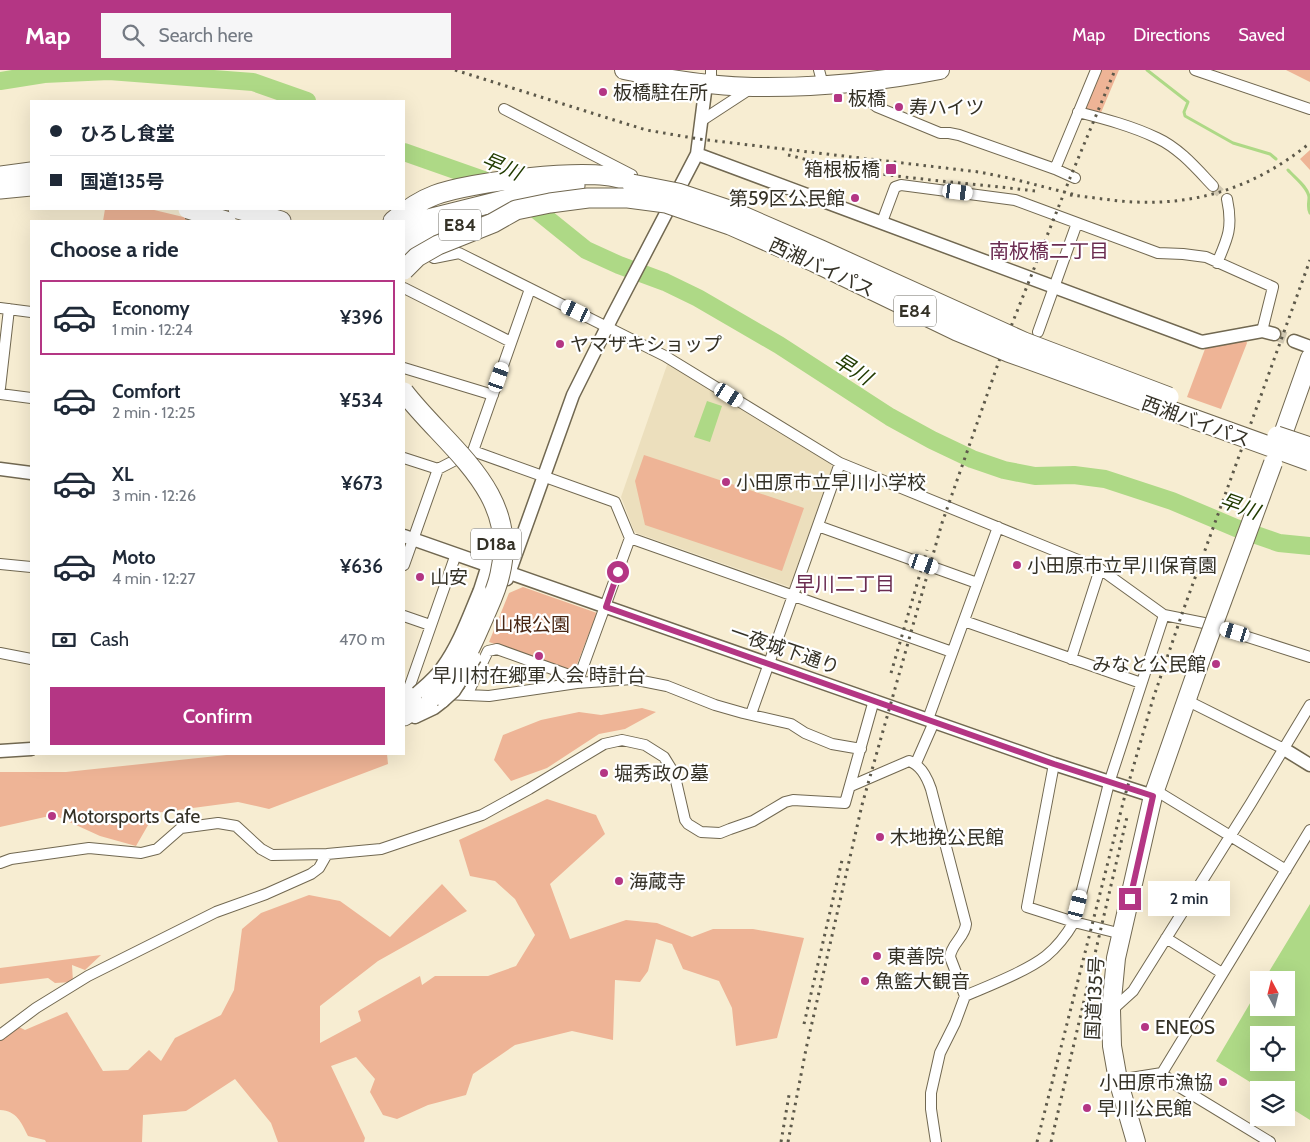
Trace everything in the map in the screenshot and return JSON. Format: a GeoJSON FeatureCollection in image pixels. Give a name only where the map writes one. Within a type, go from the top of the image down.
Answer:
{"type":"FeatureCollection","features":[{"type":"Feature","properties":{"kind":"highway"},"geometry":{"type":"LineString","coordinates":[[624,70],[709,77],[753,87],[821,78],[858,82],[889,74],[940,70]]}},
{"type":"Feature","properties":{"kind":"highway"},"geometry":{"type":"LineString","coordinates":[[0,176],[30,172]]}},
{"type":"Feature","properties":{"kind":"highway"},"geometry":{"type":"LineString","coordinates":[[394,220],[413,206],[435,195],[484,184],[580,175],[606,176],[621,179],[632,184]]}},
{"type":"Feature","properties":{"kind":"highway","name":"西湘バイパス"},"geometry":{"type":"LineString","coordinates":[[405,225],[560,188],[596,184],[632,184],[678,193],[729,210],[1024,342],[1239,423],[1310,447]]}},
{"type":"Feature","properties":{"kind":"highway"},"geometry":{"type":"LineString","coordinates":[[0,189],[30,186]]}},
{"type":"Feature","properties":{"kind":"highway","name":"西湘バイパス"},"geometry":{"type":"LineString","coordinates":[[405,239],[516,210],[565,200],[608,197],[649,200],[680,207],[730,225],[814,262],[957,331],[1008,352],[1310,461]]}},
{"type":"Feature","properties":{"kind":"highway"},"geometry":{"type":"LineString","coordinates":[[191,210],[223,220]]}},
{"type":"Feature","properties":{"kind":"highway"},"geometry":{"type":"LineString","coordinates":[[242,210],[277,220]]}},
{"type":"Feature","properties":{"kind":"highway"},"geometry":{"type":"LineString","coordinates":[[405,269],[418,257],[438,245],[493,223],[516,210]]}},
{"type":"Feature","properties":{"kind":"highway"},"geometry":{"type":"LineString","coordinates":[[1310,358],[1306,384],[1283,433],[1274,458],[1310,466]]}},
{"type":"Feature","properties":{"kind":"highway"},"geometry":{"type":"LineString","coordinates":[[405,393],[483,482],[498,513],[504,545],[502,567],[496,587],[458,671],[448,683],[417,697]]}},
{"type":"Feature","properties":{"kind":"highway","name":"D18a"},"geometry":{"type":"LineString","coordinates":[[405,404],[477,484],[490,508],[496,540],[496,563],[490,587],[462,650],[450,672],[443,680],[417,697],[405,715]]}},
{"type":"Feature","properties":{"kind":"highway","name":"国道135号"},"geometry":{"type":"LineString","coordinates":[[1136,1142],[1118,1080],[1112,1046],[1111,1010],[1116,958],[1154,793],[1274,458]]}},
{"type":"Feature","properties":{"kind":"street"},"geometry":{"type":"LineString","coordinates":[[1055,169],[1096,70]]}},
{"type":"Feature","properties":{"kind":"street"},"geometry":{"type":"LineString","coordinates":[[1195,70],[1310,110]]}},
{"type":"Feature","properties":{"kind":"street"},"geometry":{"type":"LineString","coordinates":[[417,697],[454,691],[478,653],[502,596],[573,396],[609,321],[697,154],[709,77]]}},
{"type":"Feature","properties":{"kind":"street"},"geometry":{"type":"LineString","coordinates":[[858,82],[865,98],[885,111],[940,133],[949,133],[977,141],[1076,178]]}},
{"type":"Feature","properties":{"kind":"street"},"geometry":{"type":"LineString","coordinates":[[701,121],[753,87]]}},
{"type":"Feature","properties":{"kind":"street"},"geometry":{"type":"LineString","coordinates":[[504,110],[675,196]]}},
{"type":"Feature","properties":{"kind":"street"},"geometry":{"type":"LineString","coordinates":[[1078,112],[1128,126],[1158,138],[1191,162],[1213,186]]}},
{"type":"Feature","properties":{"kind":"street"},"geometry":{"type":"LineString","coordinates":[[697,154],[1202,342],[1268,332],[1273,287],[1206,257],[1158,253],[1015,200],[901,185],[895,187],[882,222]]}},
{"type":"Feature","properties":{"kind":"street"},"geometry":{"type":"LineString","coordinates":[[1217,263],[1229,231],[1231,216],[1227,199]]}},
{"type":"Feature","properties":{"kind":"street"},"geometry":{"type":"LineString","coordinates":[[1038,332],[1077,223]]}},
{"type":"Feature","properties":{"kind":"street"},"geometry":{"type":"LineString","coordinates":[[405,250],[417,248],[434,258],[459,253],[530,288],[609,321],[840,463],[1100,569],[1164,615],[1204,623],[1310,657]]}},
{"type":"Feature","properties":{"kind":"street"},"geometry":{"type":"LineString","coordinates":[[405,558],[408,538],[438,469],[473,451],[530,288]]}},
{"type":"Feature","properties":{"kind":"street"},"geometry":{"type":"LineString","coordinates":[[405,289],[511,342]]}},
{"type":"Feature","properties":{"kind":"street"},"geometry":{"type":"LineString","coordinates":[[0,388],[5,309],[30,312]]}},
{"type":"Feature","properties":{"kind":"street"},"geometry":{"type":"LineString","coordinates":[[1294,341],[1310,347]]}},
{"type":"Feature","properties":{"kind":"street"},"geometry":{"type":"LineString","coordinates":[[405,368],[493,395]]}},
{"type":"Feature","properties":{"kind":"street"},"geometry":{"type":"LineString","coordinates":[[0,394],[30,398]]}},
{"type":"Feature","properties":{"kind":"street"},"geometry":{"type":"LineString","coordinates":[[1283,433],[1310,442]]}},
{"type":"Feature","properties":{"kind":"street"},"geometry":{"type":"LineString","coordinates":[[473,451],[615,502],[630,538],[578,684]]}},
{"type":"Feature","properties":{"kind":"street"},"geometry":{"type":"LineString","coordinates":[[405,458],[438,469]]}},
{"type":"Feature","properties":{"kind":"street"},"geometry":{"type":"LineString","coordinates":[[751,714],[840,463]]}},
{"type":"Feature","properties":{"kind":"street"},"geometry":{"type":"LineString","coordinates":[[0,469],[30,473]]}},
{"type":"Feature","properties":{"kind":"street"},"geometry":{"type":"LineString","coordinates":[[818,526],[977,583]]}},
{"type":"Feature","properties":{"kind":"street"},"geometry":{"type":"LineString","coordinates":[[916,763],[952,652],[998,526]]}},
{"type":"Feature","properties":{"kind":"street","name":"一夜城下通り"},"geometry":{"type":"LineString","coordinates":[[408,538],[1109,783],[1154,793]]}},
{"type":"Feature","properties":{"kind":"street"},"geometry":{"type":"LineString","coordinates":[[630,538],[952,652]]}},
{"type":"Feature","properties":{"kind":"street"},"geometry":{"type":"LineString","coordinates":[[417,697],[430,625],[456,554]]}},
{"type":"Feature","properties":{"kind":"street"},"geometry":{"type":"LineString","coordinates":[[0,564],[30,567]]}},
{"type":"Feature","properties":{"kind":"street"},"geometry":{"type":"LineString","coordinates":[[417,697],[447,661],[458,641],[480,590],[488,565]]}},
{"type":"Feature","properties":{"kind":"street"},"geometry":{"type":"LineString","coordinates":[[1071,659],[1100,569]]}},
{"type":"Feature","properties":{"kind":"street"},"geometry":{"type":"LineString","coordinates":[[965,996],[1046,956],[1069,931],[1074,922],[1109,783],[1164,615]]}},
{"type":"Feature","properties":{"kind":"street"},"geometry":{"type":"LineString","coordinates":[[405,616],[430,625]]}},
{"type":"Feature","properties":{"kind":"street"},"geometry":{"type":"LineString","coordinates":[[964,620],[1141,683]]}},
{"type":"Feature","properties":{"kind":"street"},"geometry":{"type":"LineString","coordinates":[[467,695],[488,651],[498,649],[569,676],[578,684]]}},
{"type":"Feature","properties":{"kind":"street"},"geometry":{"type":"LineString","coordinates":[[0,653],[30,659]]}},
{"type":"Feature","properties":{"kind":"street"},"geometry":{"type":"LineString","coordinates":[[417,697],[489,696],[632,678],[667,686],[715,704],[791,724],[805,733],[832,744],[861,750]]}},
{"type":"Feature","properties":{"kind":"street"},"geometry":{"type":"LineString","coordinates":[[0,863],[11,859],[90,848],[141,853],[149,852],[157,849],[181,828],[218,823],[236,826],[261,849],[272,855],[327,854],[381,849],[477,817],[494,809],[604,744],[622,740],[638,742],[652,748],[664,758],[672,770],[685,820],[688,824],[701,832],[720,832],[753,821],[785,802],[793,800],[845,803],[874,700]]}},
{"type":"Feature","properties":{"kind":"street"},"geometry":{"type":"LineString","coordinates":[[1186,700],[1284,749],[1310,765]]}},
{"type":"Feature","properties":{"kind":"street"},"geometry":{"type":"LineString","coordinates":[[1111,1010],[1132,991],[1310,705]]}},
{"type":"Feature","properties":{"kind":"street"},"geometry":{"type":"LineString","coordinates":[[0,751],[30,749]]}},
{"type":"Feature","properties":{"kind":"street"},"geometry":{"type":"LineString","coordinates":[[851,786],[909,761],[916,763],[928,780],[966,924],[966,930],[951,952],[950,957],[965,996],[955,1023],[940,1053],[930,1093],[936,1142]]}},
{"type":"Feature","properties":{"kind":"street"},"geometry":{"type":"LineString","coordinates":[[1054,764],[1027,907],[1074,922],[1122,934]]}},
{"type":"Feature","properties":{"kind":"street"},"geometry":{"type":"LineString","coordinates":[[1154,793],[1286,870]]}},
{"type":"Feature","properties":{"kind":"street"},"geometry":{"type":"LineString","coordinates":[[1118,1080],[1162,1073],[1310,830]]}},
{"type":"Feature","properties":{"kind":"street"},"geometry":{"type":"LineString","coordinates":[[0,1035],[48,1000],[112,964],[216,912],[266,894],[311,874],[319,868],[327,854]]}},
{"type":"Feature","properties":{"kind":"street"},"geometry":{"type":"LineString","coordinates":[[1166,938],[1222,973]]}},
{"type":"Feature","properties":{"kind":"street"},"geometry":{"type":"LineString","coordinates":[[1162,1073],[1173,1083],[1270,1142]]}},
{"type":"Feature","properties":{"kind":"shaded area","name":"小田原市立早川小学校"},"geometry":{"type":"Polygon","coordinates":[[[671,364],[831,463],[832,468],[790,587],[634,531],[621,497],[667,365],[671,364]]]}},
{"type":"Feature","properties":{"kind":"shaded area"},"geometry":{"type":"Polygon","coordinates":[[[707,401],[722,406],[710,442],[694,437],[707,401]]]}},
{"type":"Feature","properties":{"kind":"shaded area"},"geometry":{"type":"Polygon","coordinates":[[[1310,904],[1310,1120],[1295,1111],[1295,1081],[1250,1082],[1216,1061],[1250,1003],[1250,1016],[1295,1016],[1295,971],[1269,971],[1310,904]]]}},
{"type":"Feature","properties":{"kind":"green space"},"geometry":{"type":"Polygon","coordinates":[[[1099,70],[1119,70],[1100,115],[1083,110],[1099,70]]]}},
{"type":"Feature","properties":{"kind":"green space"},"geometry":{"type":"Polygon","coordinates":[[[1286,70],[1310,70],[1310,82],[1286,70]]]}},
{"type":"Feature","properties":{"kind":"green space"},"geometry":{"type":"Polygon","coordinates":[[[1310,150],[1310,170],[1300,159],[1310,150]]]}},
{"type":"Feature","properties":{"kind":"green space"},"geometry":{"type":"Polygon","coordinates":[[[105,210],[154,210],[196,220],[103,220],[105,210]]]}},
{"type":"Feature","properties":{"kind":"green space"},"geometry":{"type":"Polygon","coordinates":[[[1245,338],[1247,343],[1221,409],[1187,397],[1205,349],[1245,338]]]}},
{"type":"Feature","properties":{"kind":"green space"},"geometry":{"type":"Polygon","coordinates":[[[644,455],[804,508],[782,571],[645,525],[635,481],[644,455]]]}},
{"type":"Feature","properties":{"kind":"green space","name":"山根公園"},"geometry":{"type":"Polygon","coordinates":[[[523,587],[597,613],[574,672],[489,642],[509,593],[523,587]]]}},
{"type":"Feature","properties":{"kind":"green space"},"geometry":{"type":"Polygon","coordinates":[[[642,708],[656,712],[625,729],[599,734],[547,768],[511,781],[494,760],[503,735],[541,720],[579,712],[601,715],[642,708]]]}},
{"type":"Feature","properties":{"kind":"green space"},"geometry":{"type":"Polygon","coordinates":[[[227,755],[387,755],[388,764],[269,809],[238,802],[155,813],[136,846],[100,836],[54,815],[0,827],[0,772],[66,772],[227,755]]]}},
{"type":"Feature","properties":{"kind":"green space"},"geometry":{"type":"Polygon","coordinates":[[[547,799],[596,815],[605,834],[550,884],[570,939],[626,920],[657,923],[692,937],[713,929],[753,929],[804,938],[777,1038],[736,1046],[732,1008],[719,981],[683,969],[672,944],[656,939],[648,971],[640,982],[615,980],[613,1040],[572,1031],[515,1045],[473,1074],[466,1095],[428,1105],[397,1119],[383,1115],[370,1092],[375,1079],[356,1057],[331,1066],[365,1138],[364,1142],[278,1142],[271,1123],[235,1079],[186,1111],[143,1115],[142,1142],[46,1142],[45,1140],[28,1136],[18,1118],[11,1113],[0,1110],[0,1033],[13,1024],[25,1030],[67,1012],[103,1071],[128,1070],[149,1050],[161,1061],[175,1038],[221,1015],[234,990],[242,929],[261,913],[309,895],[340,901],[390,937],[442,884],[467,911],[378,961],[320,1006],[320,1043],[361,1021],[358,1011],[420,976],[422,985],[435,976],[488,976],[516,966],[535,935],[515,899],[495,881],[470,876],[459,840],[547,799]]]}},
{"type":"Feature","properties":{"kind":"green space"},"geometry":{"type":"Polygon","coordinates":[[[101,955],[85,970],[72,965],[73,982],[55,983],[48,978],[0,984],[0,968],[101,955]]]}},
{"type":"Feature","properties":{"kind":"waterway"},"geometry":{"type":"LineString","coordinates":[[1147,70],[1188,102],[1184,112],[1185,116],[1233,143],[1270,154],[1276,159]]}},
{"type":"Feature","properties":{"kind":"waterway","name":"早川"},"geometry":{"type":"LineString","coordinates":[[0,81],[44,74],[109,71],[253,82],[304,100]]}},
{"type":"Feature","properties":{"kind":"waterway","name":"早川"},"geometry":{"type":"LineString","coordinates":[[405,152],[495,184]]}},
{"type":"Feature","properties":{"kind":"waterway"},"geometry":{"type":"LineString","coordinates":[[1288,170],[1308,193],[1310,213]]}},
{"type":"Feature","properties":{"kind":"waterway","name":"早川"},"geometry":{"type":"LineString","coordinates":[[524,200],[586,250],[619,265],[665,282],[698,298],[779,345],[890,417],[972,459],[1004,470],[1035,476],[1074,475],[1105,479],[1172,501],[1236,528],[1279,543],[1310,546]]}},
{"type":"Feature","properties":{"kind":"tunnel"},"geometry":{"type":"LineString","coordinates":[[1213,186],[1227,199]]}},
{"type":"Feature","properties":{"kind":"tunnel"},"geometry":{"type":"LineString","coordinates":[[1274,334],[1294,341]]}},
{"type":"Feature","properties":{"kind":"railway"},"geometry":{"type":"LineString","coordinates":[[455,70],[646,130],[699,139],[979,172],[1076,195]]}},
{"type":"Feature","properties":{"kind":"railway"},"geometry":{"type":"LineString","coordinates":[[788,1142],[806,1049],[862,805],[942,523],[1012,324],[1115,70]]}},
{"type":"Feature","properties":{"kind":"railway"},"geometry":{"type":"LineString","coordinates":[[1070,195],[1134,202],[1159,202],[1206,196],[1249,181],[1290,158],[1310,143]]}},
{"type":"Feature","properties":{"kind":"railway"},"geometry":{"type":"LineString","coordinates":[[788,155],[834,167],[865,172],[1035,191]]}},
{"type":"Feature","properties":{"kind":"railway"},"geometry":{"type":"LineString","coordinates":[[1037,1142],[1124,799],[1153,699],[1310,260]]}},
{"type":"Feature","properties":{"kind":"railway"},"geometry":{"type":"LineString","coordinates":[[891,673],[927,550]]}},
{"type":"Feature","properties":{"kind":"railway"},"geometry":{"type":"LineString","coordinates":[[1051,1142],[1127,817]]}},
{"type":"Feature","properties":{"kind":"railway"},"geometry":{"type":"LineString","coordinates":[[804,1024],[843,856]]}},
{"type":"Feature","properties":{"kind":"railway"},"geometry":{"type":"LineString","coordinates":[[781,1142],[789,1095]]}},
{"type":"Feature","properties":{"kind":"place","name":"板橋駐在所"},"geometry":{"type":"Point","coordinates":[603,92]}},
{"type":"Feature","properties":{"kind":"place","name":"板橋"},"geometry":{"type":"Point","coordinates":[838,98]}},
{"type":"Feature","properties":{"kind":"place","name":"寿ハイツ"},"geometry":{"type":"Point","coordinates":[899,107]}},
{"type":"Feature","properties":{"kind":"place","name":"箱根板橋"},"geometry":{"type":"Point","coordinates":[891,169]}},
{"type":"Feature","properties":{"kind":"place","name":"第59区公民館"},"geometry":{"type":"Point","coordinates":[855,198]}},
{"type":"Feature","properties":{"kind":"place","name":"ヤマザキショップ"},"geometry":{"type":"Point","coordinates":[560,344]}},
{"type":"Feature","properties":{"kind":"place","name":"小田原市立早川小学校"},"geometry":{"type":"Point","coordinates":[726,482]}},
{"type":"Feature","properties":{"kind":"place","name":"小田原市立早川保育園"},"geometry":{"type":"Point","coordinates":[1017,565]}},
{"type":"Feature","properties":{"kind":"place","name":"山安"},"geometry":{"type":"Point","coordinates":[420,577]}},
{"type":"Feature","properties":{"kind":"place","name":"早川村在郷軍人会 時計台"},"geometry":{"type":"Point","coordinates":[539,656]}},
{"type":"Feature","properties":{"kind":"place","name":"みなと公民館"},"geometry":{"type":"Point","coordinates":[1216,664]}},
{"type":"Feature","properties":{"kind":"place","name":"堀秀政の墓"},"geometry":{"type":"Point","coordinates":[604,773]}},
{"type":"Feature","properties":{"kind":"place","name":"Motorsports Cafe"},"geometry":{"type":"Point","coordinates":[52,816]}},
{"type":"Feature","properties":{"kind":"place","name":"木地挽公民館"},"geometry":{"type":"Point","coordinates":[880,837]}},
{"type":"Feature","properties":{"kind":"place","name":"海蔵寺"},"geometry":{"type":"Point","coordinates":[619,881]}},
{"type":"Feature","properties":{"kind":"place","name":"東善院"},"geometry":{"type":"Point","coordinates":[877,956]}},
{"type":"Feature","properties":{"kind":"place","name":"魚籃大観音"},"geometry":{"type":"Point","coordinates":[865,981]}},
{"type":"Feature","properties":{"kind":"place","name":"ENEOS"},"geometry":{"type":"Point","coordinates":[1145,1027]}},
{"type":"Feature","properties":{"kind":"place","name":"小田原市漁協"},"geometry":{"type":"Point","coordinates":[1223,1082]}},
{"type":"Feature","properties":{"kind":"place","name":"早川公民館"},"geometry":{"type":"Point","coordinates":[1087,1108]}},
{"type":"Feature","properties":{"kind":"district","name":"南板橋二丁目"},"geometry":{"type":"Point","coordinates":[1049,251]}},
{"type":"Feature","properties":{"kind":"district","name":"早川二丁目"},"geometry":{"type":"Point","coordinates":[845,584]}},
{"type":"Feature","properties":{"kind":"route"},"geometry":{"type":"LineString","coordinates":[[618,572],[606,607],[1054,764],[1153,796],[1130,899]]}}]}
